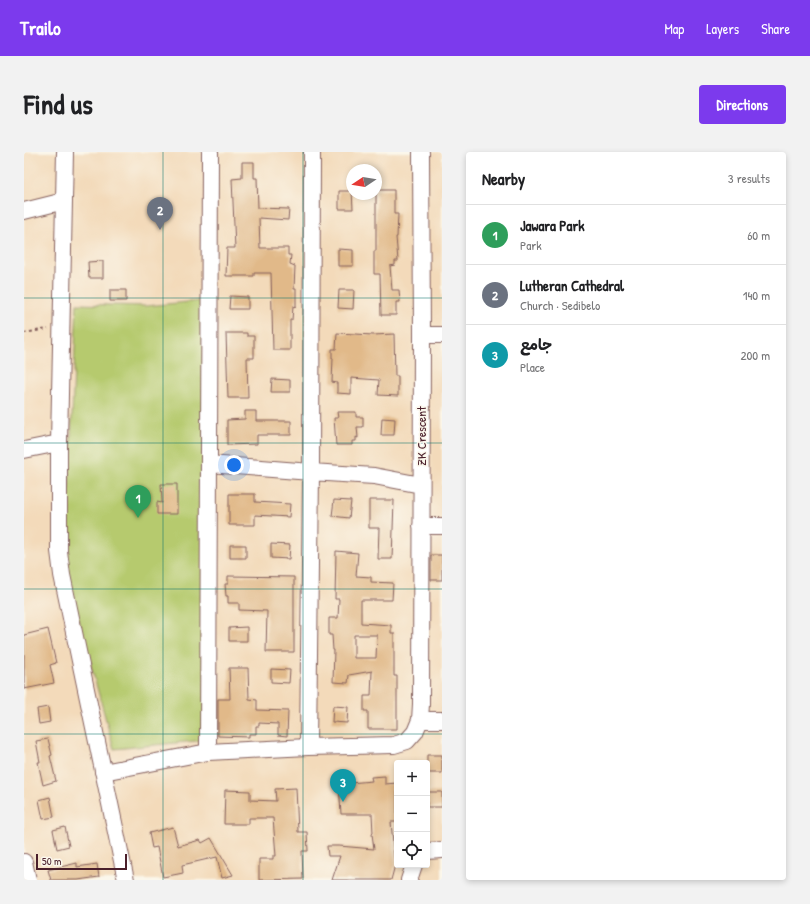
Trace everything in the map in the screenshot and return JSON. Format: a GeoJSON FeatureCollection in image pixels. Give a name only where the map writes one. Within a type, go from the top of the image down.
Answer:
{"type":"FeatureCollection","features":[{"type":"Feature","properties":{"kind":"street"},"geometry":{"type":"LineString","coordinates":[[65,152],[59,442],[60,564],[103,772],[127,879]]}},
{"type":"Feature","properties":{"kind":"street"},"geometry":{"type":"LineString","coordinates":[[208,752],[210,152]]}},
{"type":"Feature","properties":{"kind":"street"},"geometry":{"type":"LineString","coordinates":[[308,747],[312,152]]}},
{"type":"Feature","properties":{"kind":"street","name":"ZK Crescent"},"geometry":{"type":"LineString","coordinates":[[420,720],[422,335],[421,152]]}},
{"type":"Feature","properties":{"kind":"street"},"geometry":{"type":"LineString","coordinates":[[24,211],[64,201]]}},
{"type":"Feature","properties":{"kind":"street"},"geometry":{"type":"LineString","coordinates":[[422,335],[442,335]]}},
{"type":"Feature","properties":{"kind":"street"},"geometry":{"type":"LineString","coordinates":[[24,450],[59,442]]}},
{"type":"Feature","properties":{"kind":"street"},"geometry":{"type":"LineString","coordinates":[[209,464],[374,476],[421,485]]}},
{"type":"Feature","properties":{"kind":"street"},"geometry":{"type":"LineString","coordinates":[[421,526],[442,526]]}},
{"type":"Feature","properties":{"kind":"street"},"geometry":{"type":"LineString","coordinates":[[103,772],[208,752],[308,747],[394,746],[407,740],[415,732],[420,720],[442,720]]}},
{"type":"Feature","properties":{"kind":"street"},"geometry":{"type":"LineString","coordinates":[[430,851],[442,850]]}},
{"type":"Feature","properties":{"kind":"street"},"geometry":{"type":"LineString","coordinates":[[24,862],[28,880]]}},
{"type":"Feature","properties":{"kind":"street"},"geometry":{"type":"LineString","coordinates":[[409,880],[413,868]]}},
{"type":"Feature","properties":{"kind":"path"},"geometry":{"type":"LineString","coordinates":[[24,333],[61,327]]}},
{"type":"Feature","properties":{"kind":"green space"},"geometry":{"type":"Polygon","coordinates":[[[209,300],[206,740],[114,749],[65,572],[77,304],[146,306],[209,300]]]}},
{"type":"Feature","properties":{"kind":"building"},"geometry":{"type":"Polygon","coordinates":[[[242,162],[254,162],[254,178],[257,178],[258,208],[289,209],[288,220],[259,218],[260,248],[288,248],[288,255],[291,255],[290,264],[295,266],[294,289],[296,289],[296,307],[293,306],[292,320],[290,320],[290,350],[273,350],[271,273],[254,273],[254,276],[226,276],[227,248],[235,248],[232,179],[242,178],[242,162]]]}},
{"type":"Feature","properties":{"kind":"building"},"geometry":{"type":"Polygon","coordinates":[[[382,190],[394,190],[394,214],[398,214],[396,237],[398,261],[395,261],[395,265],[390,266],[392,290],[399,290],[400,302],[396,302],[396,315],[381,315],[380,274],[374,274],[374,251],[376,251],[376,200],[382,200],[382,190]]]}},
{"type":"Feature","properties":{"kind":"building"},"geometry":{"type":"Polygon","coordinates":[[[339,191],[346,191],[346,200],[352,200],[353,209],[339,209],[339,191]]]}},
{"type":"Feature","properties":{"kind":"building"},"geometry":{"type":"Polygon","coordinates":[[[338,249],[353,250],[353,266],[338,266],[338,249]]]}},
{"type":"Feature","properties":{"kind":"building"},"geometry":{"type":"Polygon","coordinates":[[[103,261],[103,278],[89,278],[88,262],[103,261]]]}},
{"type":"Feature","properties":{"kind":"building"},"geometry":{"type":"Polygon","coordinates":[[[110,290],[126,290],[126,301],[110,301],[110,290]]]}},
{"type":"Feature","properties":{"kind":"building"},"geometry":{"type":"Polygon","coordinates":[[[339,290],[354,290],[353,309],[338,308],[339,290]]]}},
{"type":"Feature","properties":{"kind":"building"},"geometry":{"type":"Polygon","coordinates":[[[230,296],[248,297],[248,309],[229,309],[230,296]]]}},
{"type":"Feature","properties":{"kind":"building"},"geometry":{"type":"Polygon","coordinates":[[[226,333],[247,333],[247,336],[254,336],[254,358],[247,358],[248,398],[228,398],[226,333]]]}},
{"type":"Feature","properties":{"kind":"building"},"geometry":{"type":"Polygon","coordinates":[[[337,333],[373,335],[394,334],[395,376],[398,376],[398,396],[378,395],[379,380],[351,378],[351,394],[337,393],[337,383],[332,382],[332,349],[336,349],[337,333]]]}},
{"type":"Feature","properties":{"kind":"building"},"geometry":{"type":"Polygon","coordinates":[[[272,379],[290,380],[290,392],[271,392],[272,379]]]}},
{"type":"Feature","properties":{"kind":"building"},"geometry":{"type":"Polygon","coordinates":[[[245,411],[256,411],[256,421],[291,421],[291,435],[257,435],[257,444],[227,445],[227,420],[245,419],[245,411]]]}},
{"type":"Feature","properties":{"kind":"building"},"geometry":{"type":"Polygon","coordinates":[[[337,412],[356,412],[356,417],[363,417],[363,427],[357,427],[358,438],[356,437],[356,441],[352,441],[352,445],[336,445],[334,418],[338,418],[337,412]]]}},
{"type":"Feature","properties":{"kind":"building"},"geometry":{"type":"Polygon","coordinates":[[[382,418],[395,419],[394,435],[381,435],[382,418]]]}},
{"type":"Feature","properties":{"kind":"building"},"geometry":{"type":"Polygon","coordinates":[[[161,484],[177,484],[177,514],[157,514],[157,502],[162,503],[161,484]]]}},
{"type":"Feature","properties":{"kind":"building"},"geometry":{"type":"Polygon","coordinates":[[[229,494],[255,494],[255,502],[290,504],[289,517],[255,515],[255,525],[229,525],[229,494]]]}},
{"type":"Feature","properties":{"kind":"building"},"geometry":{"type":"Polygon","coordinates":[[[334,500],[351,501],[349,518],[332,516],[334,500]]]}},
{"type":"Feature","properties":{"kind":"building"},"geometry":{"type":"Polygon","coordinates":[[[369,500],[394,500],[392,559],[378,559],[379,528],[369,528],[369,500]]]}},
{"type":"Feature","properties":{"kind":"building"},"geometry":{"type":"Polygon","coordinates":[[[271,544],[290,545],[289,559],[271,558],[271,544]]]}},
{"type":"Feature","properties":{"kind":"building"},"geometry":{"type":"Polygon","coordinates":[[[230,545],[246,545],[246,558],[230,558],[230,545]]]}},
{"type":"Feature","properties":{"kind":"building"},"geometry":{"type":"Polygon","coordinates":[[[336,551],[358,553],[356,576],[371,577],[371,582],[393,583],[392,600],[361,600],[361,623],[391,625],[391,633],[394,633],[394,676],[397,676],[397,729],[368,729],[368,711],[364,711],[364,696],[371,696],[372,671],[349,675],[348,683],[333,682],[334,650],[332,635],[329,635],[329,618],[338,618],[339,599],[335,599],[336,551]],[[354,635],[354,658],[376,658],[377,635],[354,635]]]}},
{"type":"Feature","properties":{"kind":"building"},"geometry":{"type":"Polygon","coordinates":[[[431,555],[442,555],[442,580],[431,580],[431,555]]]}},
{"type":"Feature","properties":{"kind":"building"},"geometry":{"type":"Polygon","coordinates":[[[228,576],[294,577],[294,652],[266,652],[267,611],[239,610],[239,603],[228,603],[225,584],[228,584],[228,576]]]}},
{"type":"Feature","properties":{"kind":"building"},"geometry":{"type":"Polygon","coordinates":[[[247,627],[247,641],[229,641],[229,628],[247,627]]]}},
{"type":"Feature","properties":{"kind":"building"},"geometry":{"type":"Polygon","coordinates":[[[48,629],[56,663],[50,665],[54,683],[24,689],[24,635],[48,629]]]}},
{"type":"Feature","properties":{"kind":"building"},"geometry":{"type":"Polygon","coordinates":[[[229,668],[248,668],[249,699],[257,700],[257,710],[288,711],[287,736],[278,735],[278,724],[259,723],[259,726],[256,726],[256,734],[249,734],[249,737],[218,736],[218,699],[230,699],[229,668]]]}},
{"type":"Feature","properties":{"kind":"building"},"geometry":{"type":"Polygon","coordinates":[[[271,669],[290,670],[289,683],[271,682],[271,669]]]}},
{"type":"Feature","properties":{"kind":"building"},"geometry":{"type":"Polygon","coordinates":[[[333,706],[348,707],[347,723],[332,722],[333,706]]]}},
{"type":"Feature","properties":{"kind":"building"},"geometry":{"type":"Polygon","coordinates":[[[48,707],[50,722],[39,724],[37,709],[48,707]]]}},
{"type":"Feature","properties":{"kind":"building"},"geometry":{"type":"Polygon","coordinates":[[[48,739],[52,755],[50,756],[56,781],[43,785],[38,762],[40,762],[36,741],[48,739]]]}},
{"type":"Feature","properties":{"kind":"building"},"geometry":{"type":"Polygon","coordinates":[[[427,755],[442,755],[442,773],[430,773],[430,760],[427,760],[427,755]]]}},
{"type":"Feature","properties":{"kind":"building"},"geometry":{"type":"Polygon","coordinates":[[[385,776],[385,784],[394,783],[394,822],[391,822],[394,868],[391,880],[332,880],[340,856],[328,856],[327,846],[374,849],[372,814],[341,814],[339,784],[372,781],[371,777],[385,776]]]}},
{"type":"Feature","properties":{"kind":"building"},"geometry":{"type":"Polygon","coordinates":[[[296,788],[298,832],[307,832],[308,851],[302,851],[303,879],[259,880],[259,859],[273,859],[273,856],[276,856],[273,818],[249,818],[249,824],[224,824],[225,790],[250,791],[250,800],[276,801],[275,789],[296,788]]]}},
{"type":"Feature","properties":{"kind":"building"},"geometry":{"type":"Polygon","coordinates":[[[430,792],[442,792],[442,807],[430,807],[430,792]]]}},
{"type":"Feature","properties":{"kind":"building"},"geometry":{"type":"Polygon","coordinates":[[[50,797],[54,817],[43,819],[39,800],[50,797]]]}},
{"type":"Feature","properties":{"kind":"building"},"geometry":{"type":"Polygon","coordinates":[[[65,827],[69,846],[57,849],[53,830],[65,827]]]}},
{"type":"Feature","properties":{"kind":"building"},"geometry":{"type":"Polygon","coordinates":[[[173,827],[178,846],[200,840],[202,843],[211,838],[233,875],[222,878],[217,857],[182,865],[183,873],[163,877],[157,847],[152,848],[149,833],[173,827]]]}},
{"type":"Feature","properties":{"kind":"building"},"geometry":{"type":"Polygon","coordinates":[[[77,863],[77,867],[97,864],[99,877],[78,880],[51,880],[48,870],[77,863]]]}},
{"type":"Feature","properties":{"kind":"place","name":"Lutheran Cathedral"},"geometry":{"type":"Point","coordinates":[160,230]}},
{"type":"Feature","properties":{"kind":"place","name":"Jawara Park"},"geometry":{"type":"Point","coordinates":[138,518]}},
{"type":"Feature","properties":{"kind":"place","name":"جامع"},"geometry":{"type":"Point","coordinates":[343,802]}}]}
